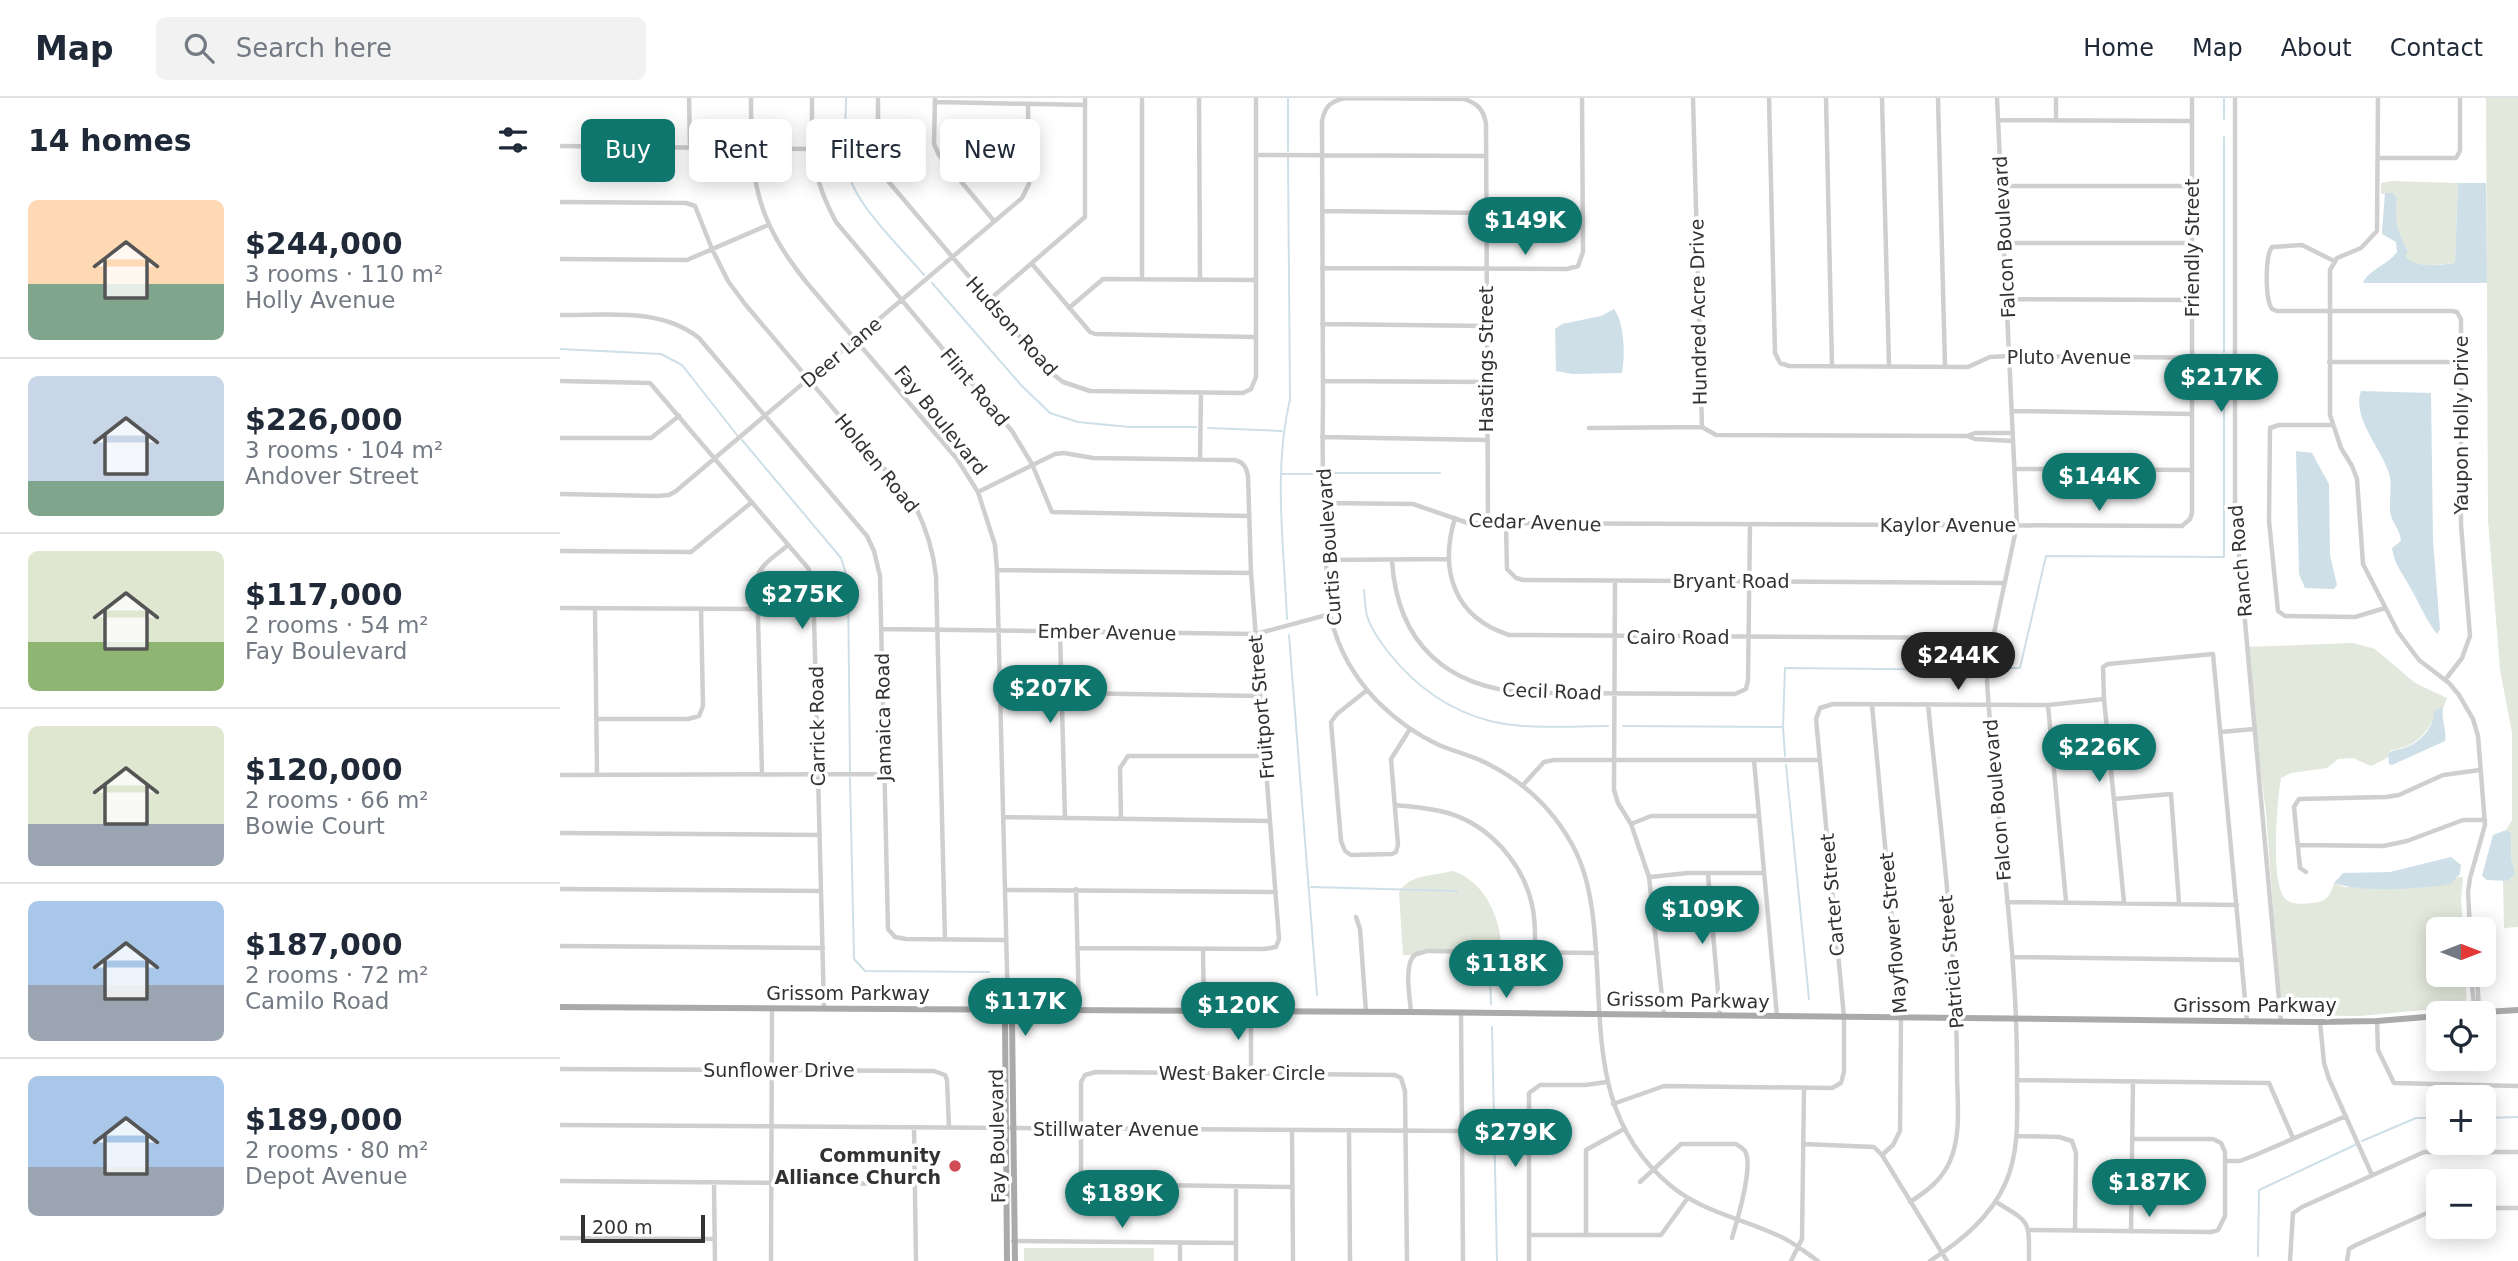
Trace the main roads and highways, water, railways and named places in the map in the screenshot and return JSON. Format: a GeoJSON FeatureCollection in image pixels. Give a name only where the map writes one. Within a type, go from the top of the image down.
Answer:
{"type":"FeatureCollection","features":[{"type":"Feature","properties":{"kind":"main road","name":"Grissom Parkway"},"geometry":{"type":"LineString","coordinates":[[560,1007],[1411,1012],[2281,1022],[2377,1021],[2426,1017]]}},
{"type":"Feature","properties":{"kind":"main road","name":"Fay Boulevard"},"geometry":{"type":"LineString","coordinates":[[1008,1010],[1005,1020],[1011,1241],[1015,1261]]}},
{"type":"Feature","properties":{"kind":"main road"},"geometry":{"type":"LineString","coordinates":[[2496,1011],[2518,1010]]}},
{"type":"Feature","properties":{"kind":"main road","name":"Fay Boulevard"},"geometry":{"type":"LineString","coordinates":[[1007,1261],[1011,1241]]}},
{"type":"Feature","properties":{"kind":"waterway"},"geometry":{"type":"LineString","coordinates":[[846,98],[845,148],[850,178],[866,208],[924,275]]}},
{"type":"Feature","properties":{"kind":"waterway"},"geometry":{"type":"LineString","coordinates":[[1288,98],[1288,151]]}},
{"type":"Feature","properties":{"kind":"waterway"},"geometry":{"type":"LineString","coordinates":[[2224,98],[2224,119]]}},
{"type":"Feature","properties":{"kind":"waterway"},"geometry":{"type":"LineString","coordinates":[[2224,137],[2224,352]]}},
{"type":"Feature","properties":{"kind":"waterway"},"geometry":{"type":"LineString","coordinates":[[1287,619],[1281,481],[1290,399],[1288,158]]}},
{"type":"Feature","properties":{"kind":"waterway"},"geometry":{"type":"LineString","coordinates":[[932,283],[1021,385],[1050,413],[1078,422],[1129,427],[1196,427]]}},
{"type":"Feature","properties":{"kind":"waterway"},"geometry":{"type":"LineString","coordinates":[[560,349],[661,354],[682,365],[737,435]]}},
{"type":"Feature","properties":{"kind":"waterway"},"geometry":{"type":"LineString","coordinates":[[2002,668],[2020,668],[2046,556],[2224,557],[2224,365]]}},
{"type":"Feature","properties":{"kind":"waterway"},"geometry":{"type":"LineString","coordinates":[[1208,428],[1282,431]]}},
{"type":"Feature","properties":{"kind":"waterway"},"geometry":{"type":"LineString","coordinates":[[742,440],[841,558],[848,580],[850,771]]}},
{"type":"Feature","properties":{"kind":"waterway"},"geometry":{"type":"LineString","coordinates":[[1327,473],[1440,473]]}},
{"type":"Feature","properties":{"kind":"waterway"},"geometry":{"type":"LineString","coordinates":[[1282,474],[1321,474]]}},
{"type":"Feature","properties":{"kind":"waterway"},"geometry":{"type":"LineString","coordinates":[[1364,590],[1367,616],[1383,645],[1410,676],[1447,704],[1460,711],[1504,724],[1549,727],[1608,726]]}},
{"type":"Feature","properties":{"kind":"waterway"},"geometry":{"type":"LineString","coordinates":[[1289,635],[1317,995]]}},
{"type":"Feature","properties":{"kind":"waterway"},"geometry":{"type":"LineString","coordinates":[[1623,726],[1783,727],[1785,668],[1979,670]]}},
{"type":"Feature","properties":{"kind":"waterway"},"geometry":{"type":"LineString","coordinates":[[1783,728],[1785,756]]}},
{"type":"Feature","properties":{"kind":"waterway"},"geometry":{"type":"LineString","coordinates":[[1786,765],[1809,999]]}},
{"type":"Feature","properties":{"kind":"waterway"},"geometry":{"type":"LineString","coordinates":[[850,778],[854,959],[865,971],[989,972]]}},
{"type":"Feature","properties":{"kind":"waterway"},"geometry":{"type":"LineString","coordinates":[[1311,887],[1457,891]]}},
{"type":"Feature","properties":{"kind":"waterway"},"geometry":{"type":"LineString","coordinates":[[1489,955],[1491,1004]]}},
{"type":"Feature","properties":{"kind":"waterway"},"geometry":{"type":"LineString","coordinates":[[1492,1027],[1497,1261]]}},
{"type":"Feature","properties":{"kind":"waterway"},"geometry":{"type":"LineString","coordinates":[[2496,1118],[2518,1117]]}},
{"type":"Feature","properties":{"kind":"waterway"},"geometry":{"type":"LineString","coordinates":[[2362,1141],[2416,1118],[2426,1118]]}},
{"type":"Feature","properties":{"kind":"waterway"},"geometry":{"type":"LineString","coordinates":[[2258,1256],[2259,1190],[2355,1145]]}},
{"type":"Feature","properties":{"kind":"place","name":"Community Alliance Church"},"geometry":{"type":"Point","coordinates":[955,1166]}}]}
